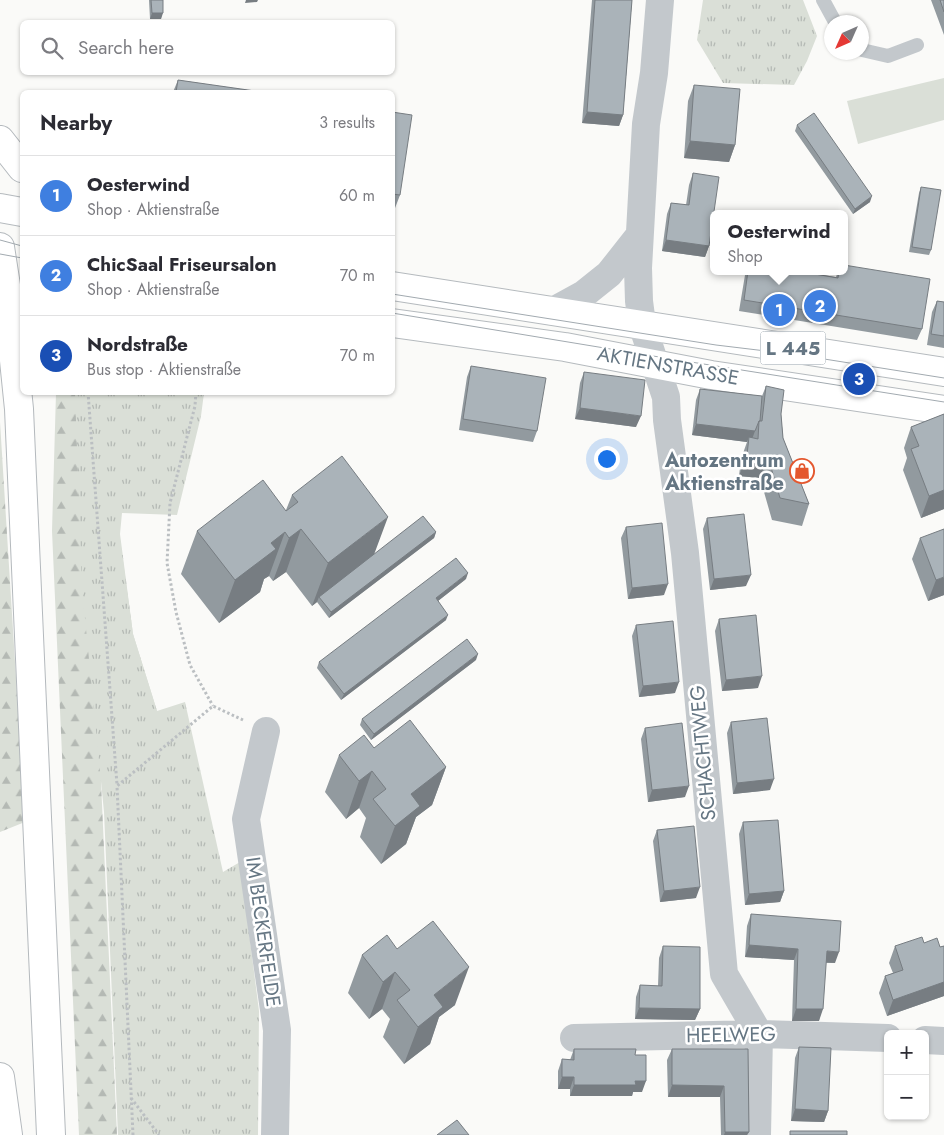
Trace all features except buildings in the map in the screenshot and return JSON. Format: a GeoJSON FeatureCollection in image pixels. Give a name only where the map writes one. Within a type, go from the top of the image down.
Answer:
{"type":"FeatureCollection","features":[{"type":"Feature","properties":{"kind":"main road"},"geometry":{"type":"LineString","coordinates":[[0,140],[20,165]]}},
{"type":"Feature","properties":{"kind":"main road"},"geometry":{"type":"LineString","coordinates":[[0,208],[20,212]]}},
{"type":"Feature","properties":{"kind":"main road"},"geometry":{"type":"LineString","coordinates":[[0,247],[10,293],[20,383]]}},
{"type":"Feature","properties":{"kind":"main road","name":"AKTIENSTRASSE"},"geometry":{"type":"LineString","coordinates":[[395,286],[944,372]]}},
{"type":"Feature","properties":{"kind":"main road","name":"AKTIENSTRASSE"},"geometry":{"type":"LineString","coordinates":[[395,323],[565,347],[711,375],[944,410]]}},
{"type":"Feature","properties":{"kind":"main road"},"geometry":{"type":"LineString","coordinates":[[22,401],[51,1135]]}},
{"type":"Feature","properties":{"kind":"main road"},"geometry":{"type":"LineString","coordinates":[[0,1077],[8,1135]]}},
{"type":"Feature","properties":{"kind":"street","name":"SCHACHTWEG"},"geometry":{"type":"LineString","coordinates":[[660,0],[654,73],[646,124],[639,236],[639,301],[642,324],[666,398],[667,420],[685,553],[724,974],[759,1034]]}},
{"type":"Feature","properties":{"kind":"street"},"geometry":{"type":"LineString","coordinates":[[553,311],[584,294],[609,274],[639,236]]}},
{"type":"Feature","properties":{"kind":"street","name":"IM BECKERFELDE"},"geometry":{"type":"LineString","coordinates":[[266,731],[246,818],[277,1030],[274,1135]]}},
{"type":"Feature","properties":{"kind":"street"},"geometry":{"type":"LineString","coordinates":[[757,1135],[759,1034]]}},
{"type":"Feature","properties":{"kind":"street","name":"HEELWEG"},"geometry":{"type":"LineString","coordinates":[[574,1038],[759,1034],[884,1038]]}},
{"type":"Feature","properties":{"kind":"street"},"geometry":{"type":"LineString","coordinates":[[929,1040],[944,1041]]}},
{"type":"Feature","properties":{"kind":"lane"},"geometry":{"type":"LineString","coordinates":[[823,0],[831,15]]}},
{"type":"Feature","properties":{"kind":"lane"},"geometry":{"type":"LineString","coordinates":[[869,52],[888,56],[917,45]]}},
{"type":"Feature","properties":{"kind":"path"},"geometry":{"type":"LineString","coordinates":[[88,395],[117,786],[133,1135]]}},
{"type":"Feature","properties":{"kind":"path"},"geometry":{"type":"LineString","coordinates":[[196,395],[170,503],[168,563],[176,612],[190,666],[213,706],[266,731]]}},
{"type":"Feature","properties":{"kind":"path"},"geometry":{"type":"LineString","coordinates":[[117,786],[213,706]]}},
{"type":"Feature","properties":{"kind":"path"},"geometry":{"type":"LineString","coordinates":[[130,1097],[159,1135]]}},
{"type":"Feature","properties":{"kind":"green space"},"geometry":{"type":"Polygon","coordinates":[[[703,0],[803,0],[817,36],[807,61],[794,85],[723,83],[697,40],[703,0]]]}},
{"type":"Feature","properties":{"kind":"green space"},"geometry":{"type":"Polygon","coordinates":[[[944,78],[944,120],[858,144],[847,101],[944,78]]]}},
{"type":"Feature","properties":{"kind":"green space"},"geometry":{"type":"Polygon","coordinates":[[[56,395],[100,395],[133,634],[157,711],[101,782],[117,1135],[79,1135],[52,531],[56,395]]]}},
{"type":"Feature","properties":{"kind":"green space"},"geometry":{"type":"Polygon","coordinates":[[[75,395],[204,395],[201,416],[177,515],[122,513],[120,534],[133,634],[157,711],[185,702],[223,872],[240,862],[259,1011],[258,1135],[118,1135],[104,812],[82,588],[75,395]]]}},
{"type":"Feature","properties":{"kind":"green space"},"geometry":{"type":"Polygon","coordinates":[[[0,422],[25,822],[0,832],[0,422]]]}},
{"type":"Feature","properties":{"kind":"tram line"},"geometry":{"type":"LineString","coordinates":[[0,240],[20,245]]}},
{"type":"Feature","properties":{"kind":"tram line"},"geometry":{"type":"LineString","coordinates":[[0,254],[20,258]]}},
{"type":"Feature","properties":{"kind":"tram line"},"geometry":{"type":"LineString","coordinates":[[395,294],[716,345],[799,355],[944,378]]}},
{"type":"Feature","properties":{"kind":"tram line"},"geometry":{"type":"LineString","coordinates":[[395,313],[944,402]]}},
{"type":"Feature","properties":{"kind":"place","name":"ChicSaal Friseursalon"},"geometry":{"type":"Point","coordinates":[820,306]}},
{"type":"Feature","properties":{"kind":"place","name":"Oesterwind"},"geometry":{"type":"Point","coordinates":[779,310]}},
{"type":"Feature","properties":{"kind":"place","name":"Nordstraße"},"geometry":{"type":"Point","coordinates":[859,379]}},
{"type":"Feature","properties":{"kind":"place","name":"Autozentrum Aktienstraße"},"geometry":{"type":"Point","coordinates":[802,471]}}]}
